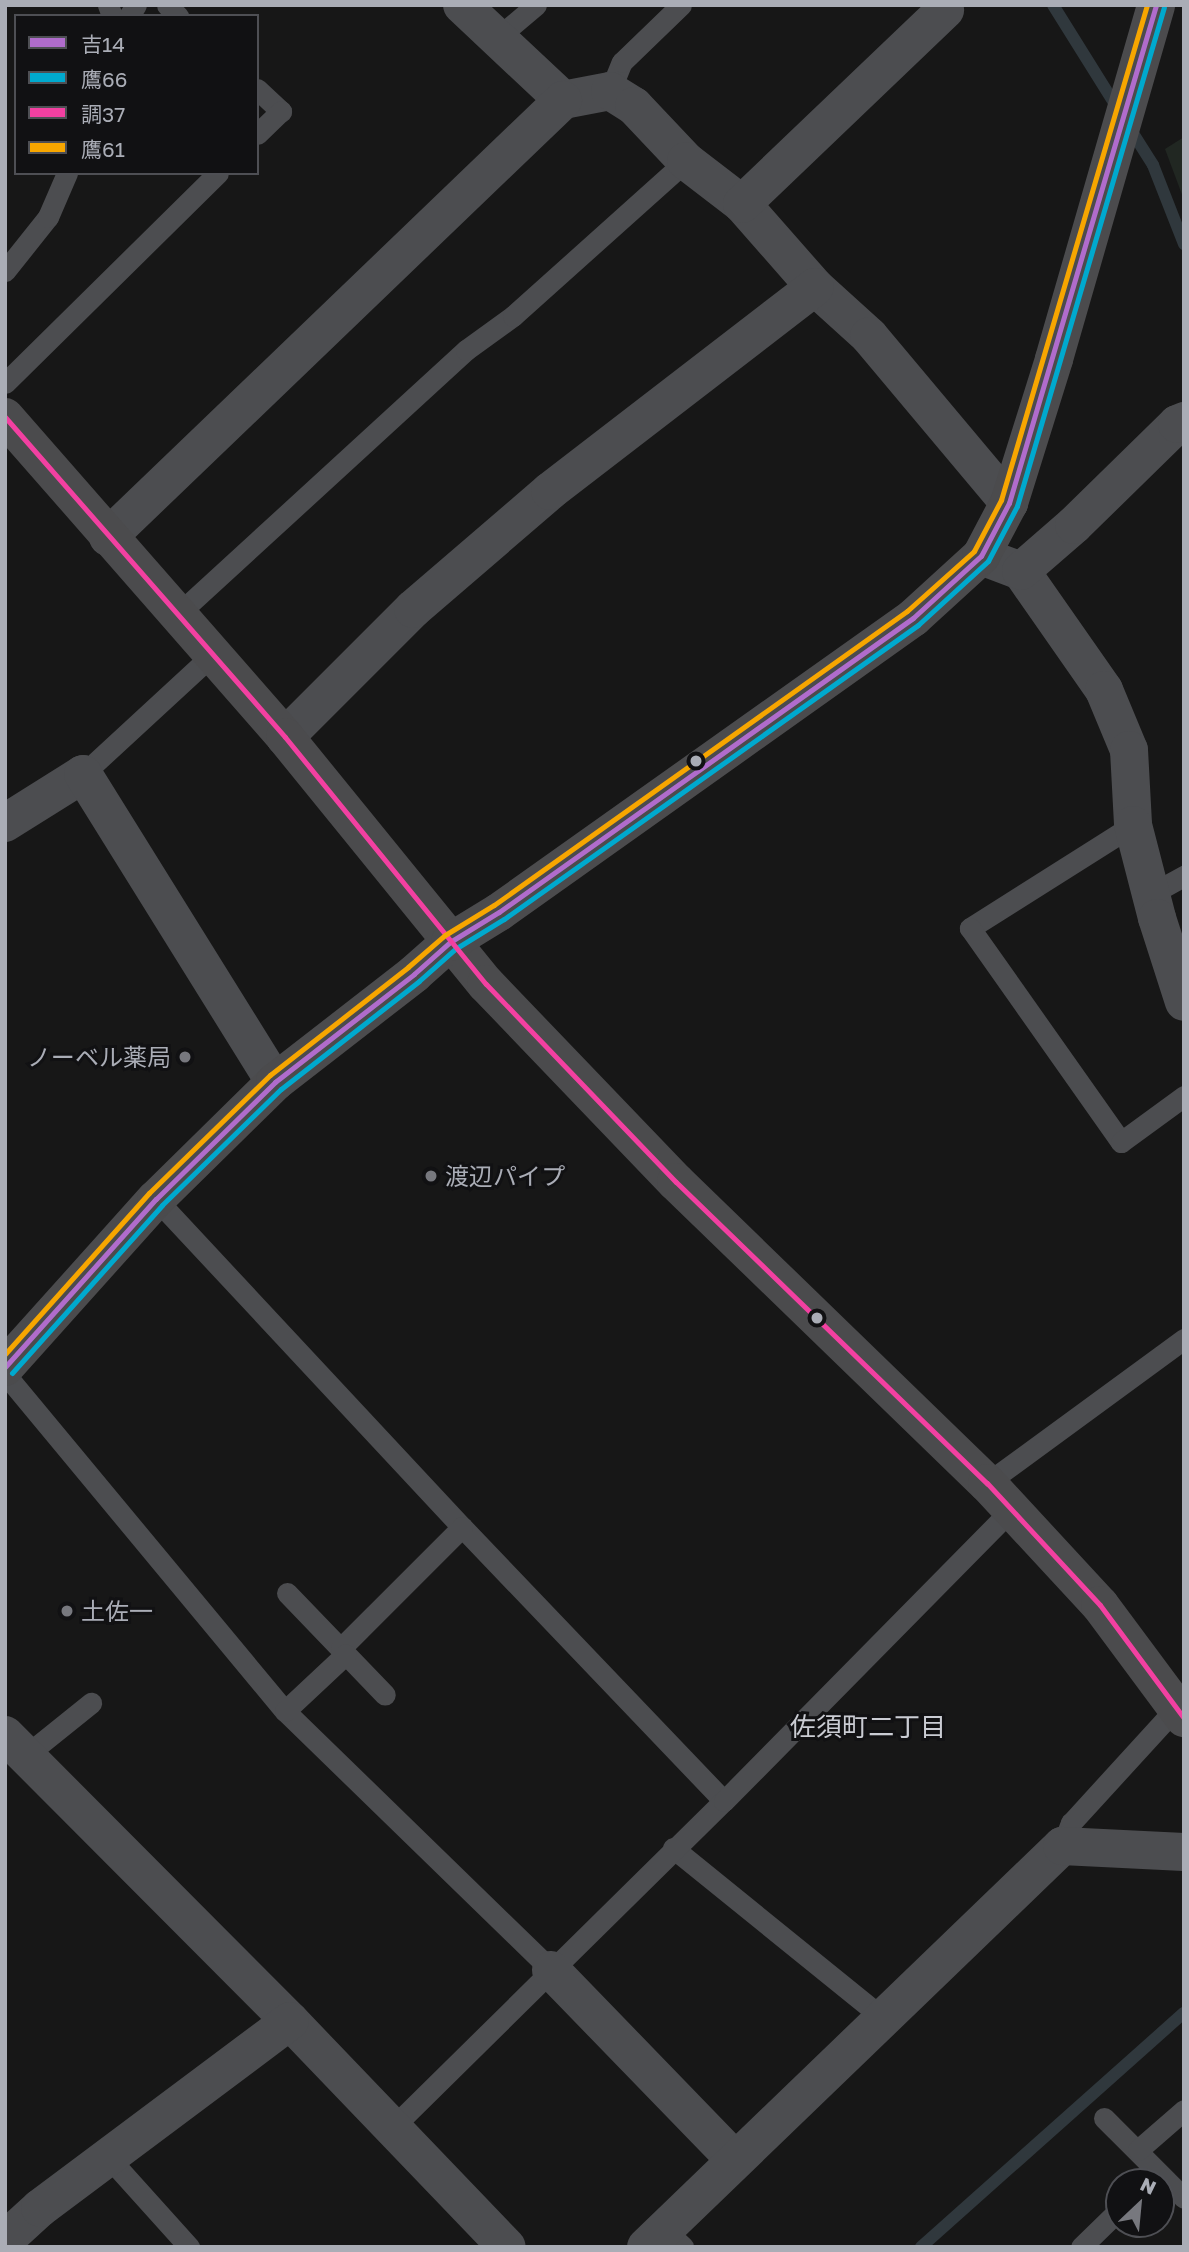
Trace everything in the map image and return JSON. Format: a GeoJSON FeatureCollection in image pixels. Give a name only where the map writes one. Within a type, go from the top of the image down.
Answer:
{"type":"FeatureCollection","features":[{"type":"Feature","properties":{"kind":"main road"},"geometry":{"type":"LineString","coordinates":[[5,1367],[156,1199],[275,1082],[450,942],[499,912],[913,618],[981,556],[1009,502],[1156,5]]}},
{"type":"Feature","properties":{"kind":"main road"},"geometry":{"type":"LineString","coordinates":[[5,418],[285,737],[486,984],[676,1182],[999,1497],[1100,1605],[1181,1709]]}},
{"type":"Feature","properties":{"kind":"street"},"geometry":{"type":"LineString","coordinates":[[462,5],[563,100]]}},
{"type":"Feature","properties":{"kind":"street"},"geometry":{"type":"LineString","coordinates":[[742,204],[945,10]]}},
{"type":"Feature","properties":{"kind":"street"},"geometry":{"type":"LineString","coordinates":[[108,537],[563,100],[610,91],[634,106],[686,161],[742,204],[815,287],[869,336],[1009,502]]}},
{"type":"Feature","properties":{"kind":"street"},"geometry":{"type":"LineString","coordinates":[[285,737],[414,609],[550,491],[815,287]]}},
{"type":"Feature","properties":{"kind":"street"},"geometry":{"type":"LineString","coordinates":[[1021,572],[1074,525],[1177,424],[1184,421]]}},
{"type":"Feature","properties":{"kind":"street"},"geometry":{"type":"LineString","coordinates":[[981,556],[1021,572],[1104,690],[1129,750],[1133,825],[1184,1002]]}},
{"type":"Feature","properties":{"kind":"street"},"geometry":{"type":"LineString","coordinates":[[5,823],[83,774],[275,1082]]}},
{"type":"Feature","properties":{"kind":"street"},"geometry":{"type":"LineString","coordinates":[[15,1745],[290,2021],[500,2244]]}},
{"type":"Feature","properties":{"kind":"street"},"geometry":{"type":"LineString","coordinates":[[665,2241],[734,2159],[1062,1846],[1184,1852]]}},
{"type":"Feature","properties":{"kind":"street"},"geometry":{"type":"LineString","coordinates":[[551,1970],[734,2159]]}},
{"type":"Feature","properties":{"kind":"street"},"geometry":{"type":"LineString","coordinates":[[5,2240],[40,2208],[290,2021]]}},
{"type":"Feature","properties":{"kind":"lane"},"geometry":{"type":"LineString","coordinates":[[497,38],[536,5]]}},
{"type":"Feature","properties":{"kind":"lane"},"geometry":{"type":"LineString","coordinates":[[610,91],[622,62],[681,5]]}},
{"type":"Feature","properties":{"kind":"lane"},"geometry":{"type":"LineString","coordinates":[[259,91],[281,111],[259,132]]}},
{"type":"Feature","properties":{"kind":"lane"},"geometry":{"type":"LineString","coordinates":[[178,614],[466,350],[513,316],[686,161]]}},
{"type":"Feature","properties":{"kind":"lane"},"geometry":{"type":"LineString","coordinates":[[5,271],[47,217],[66,175]]}},
{"type":"Feature","properties":{"kind":"lane"},"geometry":{"type":"LineString","coordinates":[[5,383],[216,175]]}},
{"type":"Feature","properties":{"kind":"lane"},"geometry":{"type":"LineString","coordinates":[[83,774],[213,654]]}},
{"type":"Feature","properties":{"kind":"lane"},"geometry":{"type":"LineString","coordinates":[[1133,825],[970,928],[1121,1142],[1184,1096]]}},
{"type":"Feature","properties":{"kind":"lane"},"geometry":{"type":"LineString","coordinates":[[1151,894],[1184,876]]}},
{"type":"Feature","properties":{"kind":"lane"},"geometry":{"type":"LineString","coordinates":[[156,1199],[461,1527],[724,1801]]}},
{"type":"Feature","properties":{"kind":"lane"},"geometry":{"type":"LineString","coordinates":[[391,2129],[724,1801],[999,1497],[1184,1339]]}},
{"type":"Feature","properties":{"kind":"lane"},"geometry":{"type":"LineString","coordinates":[[5,1374],[285,1711],[551,1970]]}},
{"type":"Feature","properties":{"kind":"lane"},"geometry":{"type":"LineString","coordinates":[[285,1711],[461,1527]]}},
{"type":"Feature","properties":{"kind":"lane"},"geometry":{"type":"LineString","coordinates":[[287,1593],[385,1695]]}},
{"type":"Feature","properties":{"kind":"lane"},"geometry":{"type":"LineString","coordinates":[[15,1745],[91,1703]]}},
{"type":"Feature","properties":{"kind":"lane"},"geometry":{"type":"LineString","coordinates":[[1062,1846],[1071,1823],[1181,1709]]}},
{"type":"Feature","properties":{"kind":"lane"},"geometry":{"type":"LineString","coordinates":[[673,1849],[883,2018]]}},
{"type":"Feature","properties":{"kind":"lane"},"geometry":{"type":"LineString","coordinates":[[1138,2150],[1184,2110]]}},
{"type":"Feature","properties":{"kind":"lane"},"geometry":{"type":"LineString","coordinates":[[1104,2118],[1138,2150],[1149,2168]]}},
{"type":"Feature","properties":{"kind":"lane"},"geometry":{"type":"LineString","coordinates":[[109,2158],[189,2247]]}},
{"type":"Feature","properties":{"kind":"lane"},"geometry":{"type":"LineString","coordinates":[[1080,2247],[1105,2223]]}},
{"type":"Feature","properties":{"kind":"shaded area"},"geometry":{"type":"Polygon","coordinates":[[[1184,137],[1184,200],[1165,149],[1184,137]]]}},
{"type":"Feature","properties":{"kind":"waterway"},"geometry":{"type":"LineString","coordinates":[[1053,5],[1118,109]]}},
{"type":"Feature","properties":{"kind":"waterway"},"geometry":{"type":"LineString","coordinates":[[1129,127],[1153,165],[1184,244]]}},
{"type":"Feature","properties":{"kind":"waterway"},"geometry":{"type":"LineString","coordinates":[[921,2247],[1184,2013]]}},
{"type":"Feature","properties":{"kind":"transit line","name":"鷹61"},"geometry":{"type":"LineString","coordinates":[[5,1354],[149,1193],[270,1075],[445,935],[494,905],[907,611],[974,551],[1001,500],[1147,5]]}},
{"type":"Feature","properties":{"kind":"transit line","name":"吉14"},"geometry":{"type":"LineString","coordinates":[[5,1367],[156,1199],[275,1082],[414,974],[450,942],[499,912],[913,618],[981,556],[1009,503],[1156,5]]}},
{"type":"Feature","properties":{"kind":"transit line","name":"鷹66"},"geometry":{"type":"LineString","coordinates":[[12,1373],[162,1205],[281,1089],[419,981],[455,949],[504,919],[918,625],[988,561],[1017,506],[1164,7]]}},
{"type":"Feature","properties":{"kind":"transit line","name":"調37"},"geometry":{"type":"LineString","coordinates":[[5,417],[285,737],[486,984],[676,1182],[987,1483],[1100,1605],[1184,1718]]}},
{"type":"Feature","properties":{"kind":"place","name":"ノーベル薬局"},"geometry":{"type":"Point","coordinates":[185,1057]}},
{"type":"Feature","properties":{"kind":"place","name":"渡辺パイプ"},"geometry":{"type":"Point","coordinates":[431,1176]}},
{"type":"Feature","properties":{"kind":"place","name":"土佐一"},"geometry":{"type":"Point","coordinates":[67,1611]}},
{"type":"Feature","properties":{"kind":"district","name":"佐須町二丁目"},"geometry":{"type":"Point","coordinates":[868,1727]}}]}
